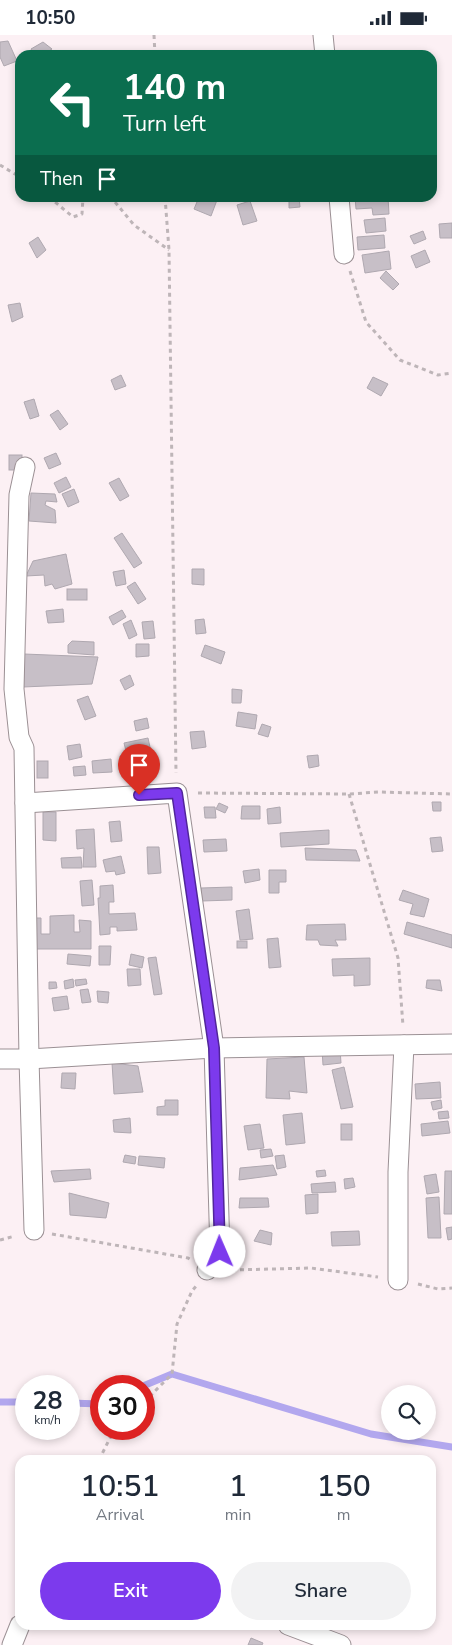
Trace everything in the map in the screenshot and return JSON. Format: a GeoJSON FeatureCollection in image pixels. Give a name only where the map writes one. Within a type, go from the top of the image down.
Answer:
{"type":"FeatureCollection","features":[{"type":"Feature","properties":{"kind":"street"},"geometry":{"type":"LineString","coordinates":[[323,35],[324,50]]}},
{"type":"Feature","properties":{"kind":"street"},"geometry":{"type":"LineString","coordinates":[[339,202],[344,254]]}},
{"type":"Feature","properties":{"kind":"street"},"geometry":{"type":"LineString","coordinates":[[25,467],[19,495],[14,689],[19,737],[24,748],[34,1230]]}},
{"type":"Feature","properties":{"kind":"street"},"geometry":{"type":"LineString","coordinates":[[25,803],[177,793],[214,1048],[220,1252],[207,1270]]}},
{"type":"Feature","properties":{"kind":"street"},"geometry":{"type":"LineString","coordinates":[[0,1059],[214,1048],[452,1043]]}},
{"type":"Feature","properties":{"kind":"street"},"geometry":{"type":"LineString","coordinates":[[398,1280],[398,1172],[404,1045]]}},
{"type":"Feature","properties":{"kind":"street"},"geometry":{"type":"LineString","coordinates":[[12,1645],[18,1630]]}},
{"type":"Feature","properties":{"kind":"street"},"geometry":{"type":"LineString","coordinates":[[301,1630],[341,1645]]}},
{"type":"Feature","properties":{"kind":"path"},"geometry":{"type":"LineString","coordinates":[[154,35],[155,50]]}},
{"type":"Feature","properties":{"kind":"path"},"geometry":{"type":"LineString","coordinates":[[0,165],[15,174]]}},
{"type":"Feature","properties":{"kind":"path"},"geometry":{"type":"LineString","coordinates":[[55,202],[73,217],[82,214],[83,202]]}},
{"type":"Feature","properties":{"kind":"path"},"geometry":{"type":"LineString","coordinates":[[115,202],[134,225],[169,250]]}},
{"type":"Feature","properties":{"kind":"path"},"geometry":{"type":"LineString","coordinates":[[165,202],[169,250],[177,793],[349,794],[379,791],[452,794]]}},
{"type":"Feature","properties":{"kind":"path"},"geometry":{"type":"LineString","coordinates":[[344,254],[366,322],[400,360],[438,375],[452,373]]}},
{"type":"Feature","properties":{"kind":"path"},"geometry":{"type":"LineString","coordinates":[[349,794],[398,958],[404,1045]]}},
{"type":"Feature","properties":{"kind":"path"},"geometry":{"type":"LineString","coordinates":[[0,1241],[34,1230],[188,1258],[207,1270],[311,1268],[398,1280],[438,1289],[452,1288]]}},
{"type":"Feature","properties":{"kind":"path"},"geometry":{"type":"LineString","coordinates":[[155,1391],[172,1374],[177,1324],[192,1291],[207,1270]]}},
{"type":"Feature","properties":{"kind":"path"},"geometry":{"type":"LineString","coordinates":[[102,1455],[109,1440]]}},
{"type":"Feature","properties":{"kind":"building"},"geometry":{"type":"Polygon","coordinates":[[[8,41],[15,57],[15,62],[4,66],[0,57],[0,42],[8,41]]]}},
{"type":"Feature","properties":{"kind":"building"},"geometry":{"type":"Polygon","coordinates":[[[43,42],[52,49],[32,50],[43,42]]]}},
{"type":"Feature","properties":{"kind":"building"},"geometry":{"type":"Polygon","coordinates":[[[197,202],[216,202],[211,216],[194,209],[197,202]]]}},
{"type":"Feature","properties":{"kind":"building"},"geometry":{"type":"Polygon","coordinates":[[[250,202],[257,221],[243,225],[237,205],[250,202]]]}},
{"type":"Feature","properties":{"kind":"building"},"geometry":{"type":"Polygon","coordinates":[[[289,202],[300,202],[300,207],[289,208],[289,202]]]}},
{"type":"Feature","properties":{"kind":"building"},"geometry":{"type":"Polygon","coordinates":[[[355,202],[388,202],[389,214],[373,215],[372,208],[356,209],[355,202]]]}},
{"type":"Feature","properties":{"kind":"building"},"geometry":{"type":"Polygon","coordinates":[[[385,218],[386,231],[366,233],[364,220],[385,218]]]}},
{"type":"Feature","properties":{"kind":"building"},"geometry":{"type":"Polygon","coordinates":[[[452,223],[452,238],[440,238],[439,224],[452,223]]]}},
{"type":"Feature","properties":{"kind":"building"},"geometry":{"type":"Polygon","coordinates":[[[423,231],[426,239],[414,244],[410,236],[423,231]]]}},
{"type":"Feature","properties":{"kind":"building"},"geometry":{"type":"Polygon","coordinates":[[[384,235],[385,248],[358,250],[357,237],[384,235]]]}},
{"type":"Feature","properties":{"kind":"building"},"geometry":{"type":"Polygon","coordinates":[[[38,237],[46,250],[37,258],[29,243],[38,237]]]}},
{"type":"Feature","properties":{"kind":"building"},"geometry":{"type":"Polygon","coordinates":[[[425,250],[430,262],[416,268],[411,256],[425,250]]]}},
{"type":"Feature","properties":{"kind":"building"},"geometry":{"type":"Polygon","coordinates":[[[389,251],[391,269],[365,273],[362,255],[389,251]]]}},
{"type":"Feature","properties":{"kind":"building"},"geometry":{"type":"Polygon","coordinates":[[[386,271],[399,284],[393,290],[380,278],[386,271]]]}},
{"type":"Feature","properties":{"kind":"building"},"geometry":{"type":"Polygon","coordinates":[[[20,303],[23,317],[12,322],[8,305],[20,303]]]}},
{"type":"Feature","properties":{"kind":"building"},"geometry":{"type":"Polygon","coordinates":[[[121,375],[126,386],[115,390],[111,380],[121,375]]]}},
{"type":"Feature","properties":{"kind":"building"},"geometry":{"type":"Polygon","coordinates":[[[373,377],[388,384],[381,396],[367,388],[373,377]]]}},
{"type":"Feature","properties":{"kind":"building"},"geometry":{"type":"Polygon","coordinates":[[[34,399],[39,416],[30,419],[24,402],[34,399]]]}},
{"type":"Feature","properties":{"kind":"building"},"geometry":{"type":"Polygon","coordinates":[[[58,410],[68,424],[60,430],[50,415],[58,410]]]}},
{"type":"Feature","properties":{"kind":"building"},"geometry":{"type":"Polygon","coordinates":[[[56,453],[61,464],[49,469],[44,458],[56,453]]]}},
{"type":"Feature","properties":{"kind":"building"},"geometry":{"type":"Polygon","coordinates":[[[9,455],[22,455],[22,470],[9,470],[9,455]]]}},
{"type":"Feature","properties":{"kind":"building"},"geometry":{"type":"Polygon","coordinates":[[[66,477],[71,487],[59,493],[54,483],[66,477]]]}},
{"type":"Feature","properties":{"kind":"building"},"geometry":{"type":"Polygon","coordinates":[[[119,478],[129,496],[120,501],[109,483],[119,478]]]}},
{"type":"Feature","properties":{"kind":"building"},"geometry":{"type":"Polygon","coordinates":[[[74,489],[79,502],[68,507],[62,494],[74,489]]]}},
{"type":"Feature","properties":{"kind":"building"},"geometry":{"type":"Polygon","coordinates":[[[31,493],[55,494],[57,502],[46,501],[45,505],[55,510],[56,523],[29,521],[31,493]]]}},
{"type":"Feature","properties":{"kind":"building"},"geometry":{"type":"Polygon","coordinates":[[[122,533],[142,563],[134,568],[114,538],[122,533]]]}},
{"type":"Feature","properties":{"kind":"building"},"geometry":{"type":"Polygon","coordinates":[[[66,554],[72,584],[55,589],[52,584],[45,586],[44,575],[26,576],[33,561],[66,554]]]}},
{"type":"Feature","properties":{"kind":"building"},"geometry":{"type":"Polygon","coordinates":[[[192,569],[204,569],[204,585],[192,584],[192,569]]]}},
{"type":"Feature","properties":{"kind":"building"},"geometry":{"type":"Polygon","coordinates":[[[124,570],[126,584],[116,586],[113,572],[124,570]]]}},
{"type":"Feature","properties":{"kind":"building"},"geometry":{"type":"Polygon","coordinates":[[[135,582],[146,599],[138,604],[127,587],[135,582]]]}},
{"type":"Feature","properties":{"kind":"building"},"geometry":{"type":"Polygon","coordinates":[[[67,589],[87,589],[87,600],[67,600],[67,589]]]}},
{"type":"Feature","properties":{"kind":"building"},"geometry":{"type":"Polygon","coordinates":[[[63,609],[64,622],[48,623],[46,611],[63,609]]]}},
{"type":"Feature","properties":{"kind":"building"},"geometry":{"type":"Polygon","coordinates":[[[122,610],[126,617],[113,625],[109,617],[122,610]]]}},
{"type":"Feature","properties":{"kind":"building"},"geometry":{"type":"Polygon","coordinates":[[[204,619],[206,633],[196,634],[195,620],[204,619]]]}},
{"type":"Feature","properties":{"kind":"building"},"geometry":{"type":"Polygon","coordinates":[[[131,620],[137,635],[129,639],[123,624],[131,620]]]}},
{"type":"Feature","properties":{"kind":"building"},"geometry":{"type":"Polygon","coordinates":[[[153,621],[155,638],[144,639],[142,622],[153,621]]]}},
{"type":"Feature","properties":{"kind":"building"},"geometry":{"type":"Polygon","coordinates":[[[72,641],[94,642],[94,655],[68,653],[68,645],[72,641]]]}},
{"type":"Feature","properties":{"kind":"building"},"geometry":{"type":"Polygon","coordinates":[[[136,644],[149,644],[149,656],[136,657],[136,644]]]}},
{"type":"Feature","properties":{"kind":"building"},"geometry":{"type":"Polygon","coordinates":[[[205,645],[225,652],[221,664],[201,656],[205,645]]]}},
{"type":"Feature","properties":{"kind":"building"},"geometry":{"type":"Polygon","coordinates":[[[24,654],[98,657],[92,684],[23,687],[24,654]]]}},
{"type":"Feature","properties":{"kind":"building"},"geometry":{"type":"Polygon","coordinates":[[[130,675],[134,685],[125,690],[120,680],[130,675]]]}},
{"type":"Feature","properties":{"kind":"building"},"geometry":{"type":"Polygon","coordinates":[[[232,689],[242,690],[241,703],[232,703],[232,689]]]}},
{"type":"Feature","properties":{"kind":"building"},"geometry":{"type":"Polygon","coordinates":[[[88,696],[96,716],[85,720],[77,700],[88,696]]]}},
{"type":"Feature","properties":{"kind":"building"},"geometry":{"type":"Polygon","coordinates":[[[238,712],[257,715],[255,729],[236,726],[238,712]]]}},
{"type":"Feature","properties":{"kind":"building"},"geometry":{"type":"Polygon","coordinates":[[[147,718],[149,728],[136,731],[134,721],[147,718]]]}},
{"type":"Feature","properties":{"kind":"building"},"geometry":{"type":"Polygon","coordinates":[[[262,724],[271,727],[268,737],[258,734],[262,724]]]}},
{"type":"Feature","properties":{"kind":"building"},"geometry":{"type":"Polygon","coordinates":[[[204,731],[206,747],[192,749],[190,732],[204,731]]]}},
{"type":"Feature","properties":{"kind":"building"},"geometry":{"type":"Polygon","coordinates":[[[148,738],[155,770],[125,777],[120,756],[127,755],[124,743],[148,738]]]}},
{"type":"Feature","properties":{"kind":"building"},"geometry":{"type":"Polygon","coordinates":[[[80,744],[82,757],[69,760],[67,746],[80,744]]]}},
{"type":"Feature","properties":{"kind":"building"},"geometry":{"type":"Polygon","coordinates":[[[318,755],[319,766],[309,768],[307,756],[318,755]]]}},
{"type":"Feature","properties":{"kind":"building"},"geometry":{"type":"Polygon","coordinates":[[[111,759],[112,772],[93,773],[92,761],[111,759]]]}},
{"type":"Feature","properties":{"kind":"building"},"geometry":{"type":"Polygon","coordinates":[[[37,761],[48,761],[48,778],[37,778],[37,761]]]}},
{"type":"Feature","properties":{"kind":"building"},"geometry":{"type":"Polygon","coordinates":[[[85,766],[86,775],[74,776],[73,767],[85,766]]]}},
{"type":"Feature","properties":{"kind":"building"},"geometry":{"type":"Polygon","coordinates":[[[432,802],[441,802],[441,811],[433,811],[432,802]]]}},
{"type":"Feature","properties":{"kind":"building"},"geometry":{"type":"Polygon","coordinates":[[[219,803],[228,807],[225,813],[216,809],[219,803]]]}},
{"type":"Feature","properties":{"kind":"building"},"geometry":{"type":"Polygon","coordinates":[[[242,806],[260,806],[260,819],[241,819],[242,806]]]}},
{"type":"Feature","properties":{"kind":"building"},"geometry":{"type":"Polygon","coordinates":[[[204,807],[215,807],[216,818],[205,818],[204,807]]]}},
{"type":"Feature","properties":{"kind":"building"},"geometry":{"type":"Polygon","coordinates":[[[280,807],[281,823],[268,824],[267,809],[280,807]]]}},
{"type":"Feature","properties":{"kind":"building"},"geometry":{"type":"Polygon","coordinates":[[[43,812],[56,812],[56,841],[43,840],[43,812]]]}},
{"type":"Feature","properties":{"kind":"building"},"geometry":{"type":"Polygon","coordinates":[[[120,821],[122,841],[111,842],[109,822],[120,821]]]}},
{"type":"Feature","properties":{"kind":"building"},"geometry":{"type":"Polygon","coordinates":[[[94,829],[96,867],[83,867],[84,848],[77,849],[76,830],[94,829]]]}},
{"type":"Feature","properties":{"kind":"building"},"geometry":{"type":"Polygon","coordinates":[[[329,830],[329,844],[281,847],[280,833],[329,830]]]}},
{"type":"Feature","properties":{"kind":"building"},"geometry":{"type":"Polygon","coordinates":[[[441,837],[443,851],[432,852],[430,838],[441,837]]]}},
{"type":"Feature","properties":{"kind":"building"},"geometry":{"type":"Polygon","coordinates":[[[226,839],[227,851],[204,852],[203,840],[226,839]]]}},
{"type":"Feature","properties":{"kind":"building"},"geometry":{"type":"Polygon","coordinates":[[[147,847],[159,847],[161,873],[148,874],[147,847]]]}},
{"type":"Feature","properties":{"kind":"building"},"geometry":{"type":"Polygon","coordinates":[[[305,848],[356,850],[360,861],[306,860],[305,848]]]}},
{"type":"Feature","properties":{"kind":"building"},"geometry":{"type":"Polygon","coordinates":[[[121,856],[125,873],[116,875],[115,871],[106,872],[103,860],[121,856]]]}},
{"type":"Feature","properties":{"kind":"building"},"geometry":{"type":"Polygon","coordinates":[[[81,857],[82,868],[62,868],[61,858],[81,857]]]}},
{"type":"Feature","properties":{"kind":"building"},"geometry":{"type":"Polygon","coordinates":[[[259,869],[260,880],[245,883],[243,871],[259,869]]]}},
{"type":"Feature","properties":{"kind":"building"},"geometry":{"type":"Polygon","coordinates":[[[269,870],[286,870],[286,882],[279,882],[279,893],[269,893],[269,870]]]}},
{"type":"Feature","properties":{"kind":"building"},"geometry":{"type":"Polygon","coordinates":[[[92,880],[94,905],[82,906],[80,881],[92,880]]]}},
{"type":"Feature","properties":{"kind":"building"},"geometry":{"type":"Polygon","coordinates":[[[113,885],[114,902],[109,902],[109,914],[135,913],[137,930],[117,931],[117,927],[110,927],[110,934],[100,935],[98,898],[100,898],[100,886],[113,885]]]}},
{"type":"Feature","properties":{"kind":"building"},"geometry":{"type":"Polygon","coordinates":[[[232,887],[232,900],[202,901],[201,888],[232,887]]]}},
{"type":"Feature","properties":{"kind":"building"},"geometry":{"type":"Polygon","coordinates":[[[403,890],[429,899],[424,917],[410,914],[413,904],[399,900],[403,890]]]}},
{"type":"Feature","properties":{"kind":"building"},"geometry":{"type":"Polygon","coordinates":[[[249,909],[253,939],[240,940],[236,911],[249,909]]]}},
{"type":"Feature","properties":{"kind":"building"},"geometry":{"type":"Polygon","coordinates":[[[74,915],[74,932],[80,932],[79,920],[91,921],[91,949],[31,949],[30,918],[41,918],[41,934],[50,934],[50,916],[74,915]]]}},
{"type":"Feature","properties":{"kind":"building"},"geometry":{"type":"Polygon","coordinates":[[[407,922],[452,935],[452,948],[404,934],[407,922]]]}},
{"type":"Feature","properties":{"kind":"building"},"geometry":{"type":"Polygon","coordinates":[[[345,924],[346,940],[335,940],[338,946],[320,945],[318,940],[306,940],[307,925],[345,924]]]}},
{"type":"Feature","properties":{"kind":"building"},"geometry":{"type":"Polygon","coordinates":[[[278,938],[281,967],[269,968],[267,939],[278,938]]]}},
{"type":"Feature","properties":{"kind":"building"},"geometry":{"type":"Polygon","coordinates":[[[237,941],[247,941],[247,948],[237,948],[237,941]]]}},
{"type":"Feature","properties":{"kind":"building"},"geometry":{"type":"Polygon","coordinates":[[[99,946],[111,946],[110,965],[99,965],[99,946]]]}},
{"type":"Feature","properties":{"kind":"building"},"geometry":{"type":"Polygon","coordinates":[[[68,954],[91,956],[90,966],[67,964],[68,954]]]}},
{"type":"Feature","properties":{"kind":"building"},"geometry":{"type":"Polygon","coordinates":[[[131,954],[144,957],[142,968],[129,965],[131,954]]]}},
{"type":"Feature","properties":{"kind":"building"},"geometry":{"type":"Polygon","coordinates":[[[156,957],[162,994],[154,995],[148,958],[156,957]]]}},
{"type":"Feature","properties":{"kind":"building"},"geometry":{"type":"Polygon","coordinates":[[[370,958],[370,985],[354,986],[354,975],[333,976],[332,959],[370,958]]]}},
{"type":"Feature","properties":{"kind":"building"},"geometry":{"type":"Polygon","coordinates":[[[127,969],[140,969],[141,985],[128,986],[127,969]]]}},
{"type":"Feature","properties":{"kind":"building"},"geometry":{"type":"Polygon","coordinates":[[[73,979],[74,987],[65,989],[64,981],[73,979]]]}},
{"type":"Feature","properties":{"kind":"building"},"geometry":{"type":"Polygon","coordinates":[[[86,979],[87,984],[76,986],[75,980],[86,979]]]}},
{"type":"Feature","properties":{"kind":"building"},"geometry":{"type":"Polygon","coordinates":[[[427,980],[440,980],[442,991],[426,988],[427,980]]]}},
{"type":"Feature","properties":{"kind":"building"},"geometry":{"type":"Polygon","coordinates":[[[49,982],[56,982],[57,988],[49,989],[49,982]]]}},
{"type":"Feature","properties":{"kind":"building"},"geometry":{"type":"Polygon","coordinates":[[[88,989],[91,1002],[82,1003],[80,990],[88,989]]]}},
{"type":"Feature","properties":{"kind":"building"},"geometry":{"type":"Polygon","coordinates":[[[97,991],[109,992],[108,1003],[98,1002],[97,991]]]}},
{"type":"Feature","properties":{"kind":"building"},"geometry":{"type":"Polygon","coordinates":[[[67,996],[69,1009],[54,1011],[52,998],[67,996]]]}},
{"type":"Feature","properties":{"kind":"building"},"geometry":{"type":"Polygon","coordinates":[[[340,1049],[341,1063],[323,1065],[322,1050],[340,1049]]]}},
{"type":"Feature","properties":{"kind":"building"},"geometry":{"type":"Polygon","coordinates":[[[304,1057],[307,1093],[289,1091],[290,1099],[266,1098],[267,1059],[304,1057]]]}},
{"type":"Feature","properties":{"kind":"building"},"geometry":{"type":"Polygon","coordinates":[[[112,1063],[138,1066],[143,1092],[114,1094],[112,1063]]]}},
{"type":"Feature","properties":{"kind":"building"},"geometry":{"type":"Polygon","coordinates":[[[344,1067],[353,1107],[341,1109],[332,1070],[344,1067]]]}},
{"type":"Feature","properties":{"kind":"building"},"geometry":{"type":"Polygon","coordinates":[[[62,1073],[76,1073],[75,1089],[61,1088],[62,1073]]]}},
{"type":"Feature","properties":{"kind":"building"},"geometry":{"type":"Polygon","coordinates":[[[440,1082],[441,1098],[416,1099],[415,1084],[440,1082]]]}},
{"type":"Feature","properties":{"kind":"building"},"geometry":{"type":"Polygon","coordinates":[[[165,1100],[178,1100],[178,1115],[157,1115],[157,1107],[165,1106],[165,1100]]]}},
{"type":"Feature","properties":{"kind":"building"},"geometry":{"type":"Polygon","coordinates":[[[441,1100],[442,1108],[433,1110],[431,1102],[441,1100]]]}},
{"type":"Feature","properties":{"kind":"building"},"geometry":{"type":"Polygon","coordinates":[[[448,1111],[449,1118],[439,1119],[438,1112],[448,1111]]]}},
{"type":"Feature","properties":{"kind":"building"},"geometry":{"type":"Polygon","coordinates":[[[302,1113],[305,1143],[286,1145],[283,1115],[302,1113]]]}},
{"type":"Feature","properties":{"kind":"building"},"geometry":{"type":"Polygon","coordinates":[[[130,1118],[131,1133],[114,1132],[113,1120],[130,1118]]]}},
{"type":"Feature","properties":{"kind":"building"},"geometry":{"type":"Polygon","coordinates":[[[448,1121],[450,1133],[422,1136],[421,1124],[448,1121]]]}},
{"type":"Feature","properties":{"kind":"building"},"geometry":{"type":"Polygon","coordinates":[[[260,1124],[264,1148],[248,1150],[244,1126],[260,1124]]]}},
{"type":"Feature","properties":{"kind":"building"},"geometry":{"type":"Polygon","coordinates":[[[341,1124],[352,1124],[352,1140],[341,1140],[341,1124]]]}},
{"type":"Feature","properties":{"kind":"building"},"geometry":{"type":"Polygon","coordinates":[[[271,1149],[273,1156],[261,1158],[260,1150],[271,1149]]]}},
{"type":"Feature","properties":{"kind":"building"},"geometry":{"type":"Polygon","coordinates":[[[125,1155],[136,1157],[135,1164],[123,1162],[125,1155]]]}},
{"type":"Feature","properties":{"kind":"building"},"geometry":{"type":"Polygon","coordinates":[[[284,1155],[286,1167],[277,1169],[275,1156],[284,1155]]]}},
{"type":"Feature","properties":{"kind":"building"},"geometry":{"type":"Polygon","coordinates":[[[139,1156],[165,1158],[164,1168],[138,1165],[139,1156]]]}},
{"type":"Feature","properties":{"kind":"building"},"geometry":{"type":"Polygon","coordinates":[[[273,1165],[277,1175],[239,1180],[240,1168],[273,1165]]]}},
{"type":"Feature","properties":{"kind":"building"},"geometry":{"type":"Polygon","coordinates":[[[90,1169],[91,1179],[54,1182],[51,1171],[90,1169]]]}},
{"type":"Feature","properties":{"kind":"building"},"geometry":{"type":"Polygon","coordinates":[[[325,1170],[326,1176],[317,1177],[316,1171],[325,1170]]]}},
{"type":"Feature","properties":{"kind":"building"},"geometry":{"type":"Polygon","coordinates":[[[445,1171],[452,1171],[452,1214],[444,1214],[445,1171]]]}},
{"type":"Feature","properties":{"kind":"building"},"geometry":{"type":"Polygon","coordinates":[[[436,1174],[439,1192],[427,1194],[424,1176],[436,1174]]]}},
{"type":"Feature","properties":{"kind":"building"},"geometry":{"type":"Polygon","coordinates":[[[353,1178],[355,1187],[345,1189],[344,1179],[353,1178]]]}},
{"type":"Feature","properties":{"kind":"building"},"geometry":{"type":"Polygon","coordinates":[[[335,1182],[336,1192],[312,1193],[311,1184],[335,1182]]]}},
{"type":"Feature","properties":{"kind":"building"},"geometry":{"type":"Polygon","coordinates":[[[69,1193],[109,1203],[106,1218],[70,1215],[69,1193]]]}},
{"type":"Feature","properties":{"kind":"building"},"geometry":{"type":"Polygon","coordinates":[[[318,1194],[318,1213],[306,1214],[305,1195],[318,1194]]]}},
{"type":"Feature","properties":{"kind":"building"},"geometry":{"type":"Polygon","coordinates":[[[439,1197],[441,1238],[428,1238],[426,1198],[439,1197]]]}},
{"type":"Feature","properties":{"kind":"building"},"geometry":{"type":"Polygon","coordinates":[[[240,1198],[268,1198],[269,1207],[239,1208],[240,1198]]]}},
{"type":"Feature","properties":{"kind":"building"},"geometry":{"type":"Polygon","coordinates":[[[452,1227],[452,1239],[448,1240],[446,1228],[452,1227]]]}},
{"type":"Feature","properties":{"kind":"building"},"geometry":{"type":"Polygon","coordinates":[[[260,1230],[272,1233],[271,1245],[254,1241],[260,1230]]]}},
{"type":"Feature","properties":{"kind":"building"},"geometry":{"type":"Polygon","coordinates":[[[359,1231],[360,1245],[332,1246],[331,1232],[359,1231]]]}},
{"type":"Feature","properties":{"kind":"building"},"geometry":{"type":"Polygon","coordinates":[[[251,1638],[263,1643],[262,1645],[248,1645],[251,1638]]]}},
{"type":"Feature","properties":{"kind":"waterway"},"geometry":{"type":"LineString","coordinates":[[155,1381],[172,1374],[371,1434],[452,1447]]}},
{"type":"Feature","properties":{"kind":"waterway"},"geometry":{"type":"LineString","coordinates":[[0,1402],[15,1402]]}},
{"type":"Feature","properties":{"kind":"waterway"},"geometry":{"type":"LineString","coordinates":[[80,1403],[90,1404]]}},
{"type":"Feature","properties":{"kind":"route"},"geometry":{"type":"LineString","coordinates":[[139,795],[177,793],[214,1048],[220,1252]]}}]}
